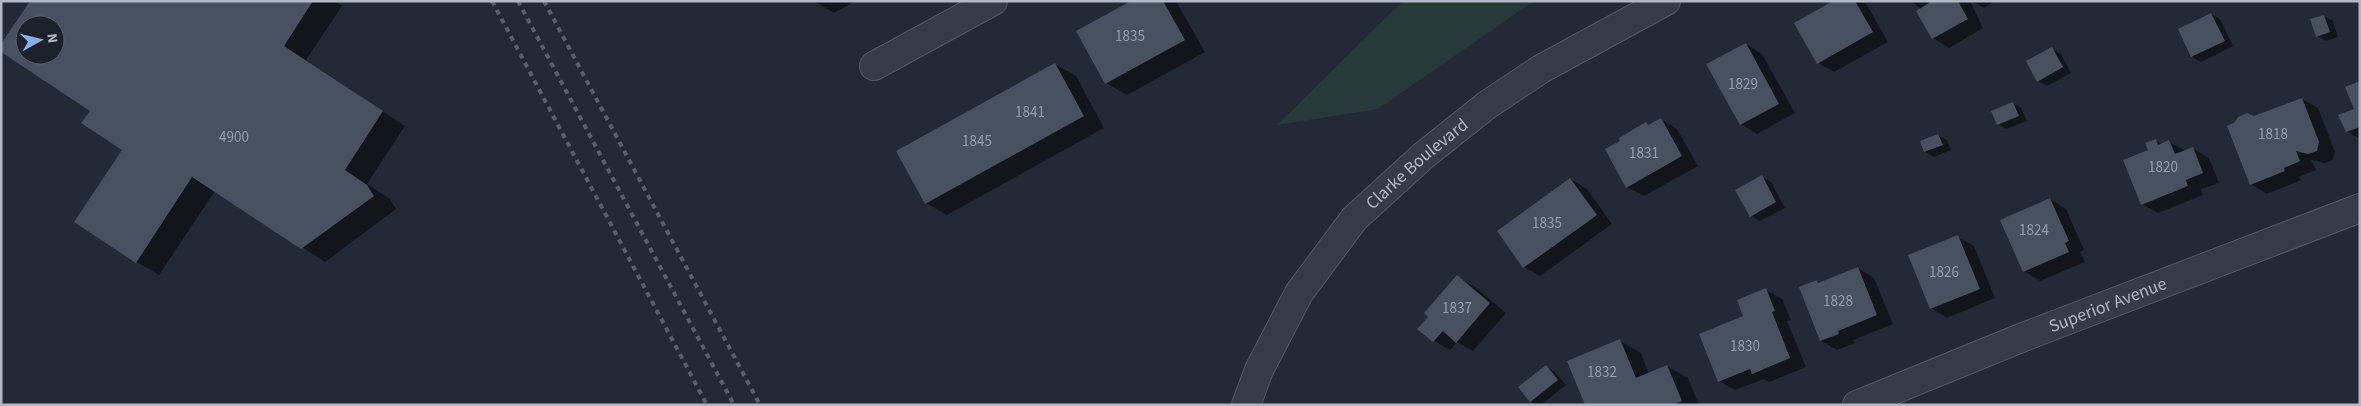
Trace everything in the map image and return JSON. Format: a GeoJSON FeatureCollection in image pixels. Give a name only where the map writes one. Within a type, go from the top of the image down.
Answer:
{"type":"FeatureCollection","features":[{"type":"Feature","properties":{"kind":"street"},"geometry":{"type":"LineString","coordinates":[[874,66],[993,1]]}},
{"type":"Feature","properties":{"kind":"street","name":"Clarke Boulevard"},"geometry":{"type":"LineString","coordinates":[[1246,405],[1259,370],[1299,293],[1354,219],[1423,156],[1487,105],[1542,70],[1666,1]]}},
{"type":"Feature","properties":{"kind":"street","name":"Superior Avenue"},"geometry":{"type":"LineString","coordinates":[[1857,405],[2021,338],[2360,208]]}},
{"type":"Feature","properties":{"kind":"shaded area"},"geometry":{"type":"Polygon","coordinates":[[[1403,1],[1534,1],[1378,109],[1277,125],[1403,1]]]}},
{"type":"Feature","properties":{"kind":"building"},"geometry":{"type":"Polygon","coordinates":[[[30,1],[313,1],[284,46],[383,111],[345,170],[367,185],[374,196],[301,249],[192,177],[136,263],[74,222],[122,150],[81,123],[90,111],[21,65],[65,65],[65,15],[21,15],[30,1]]]}},
{"type":"Feature","properties":{"kind":"building"},"geometry":{"type":"Polygon","coordinates":[[[1131,1],[1163,1],[1185,40],[1105,84],[1076,31],[1131,1]]]}},
{"type":"Feature","properties":{"kind":"building"},"geometry":{"type":"Polygon","coordinates":[[[1833,1],[1855,1],[1873,32],[1817,64],[1794,23],[1833,1]]]}},
{"type":"Feature","properties":{"kind":"building"},"geometry":{"type":"Polygon","coordinates":[[[1928,1],[1958,1],[1968,19],[1932,39],[1916,11],[1929,3],[1928,1]]]}},
{"type":"Feature","properties":{"kind":"building"},"geometry":{"type":"Polygon","coordinates":[[[2211,13],[2225,41],[2191,57],[2178,29],[2211,13]]]}},
{"type":"Feature","properties":{"kind":"building"},"geometry":{"type":"Polygon","coordinates":[[[2324,15],[2330,32],[2316,37],[2310,19],[2324,15]]]}},
{"type":"Feature","properties":{"kind":"building"},"geometry":{"type":"Polygon","coordinates":[[[15,23],[15,61],[1,52],[1,44],[15,23]]]}},
{"type":"Feature","properties":{"kind":"building"},"geometry":{"type":"Polygon","coordinates":[[[1746,43],[1779,104],[1740,125],[1706,64],[1746,43]]]}},
{"type":"Feature","properties":{"kind":"building"},"geometry":{"type":"Polygon","coordinates":[[[2052,47],[2063,67],[2037,82],[2026,61],[2052,47]]]}},
{"type":"Feature","properties":{"kind":"building"},"geometry":{"type":"Polygon","coordinates":[[[1055,63],[1084,116],[925,204],[896,151],[1055,63]]]}},
{"type":"Feature","properties":{"kind":"building"},"geometry":{"type":"Polygon","coordinates":[[[2360,81],[2360,127],[2346,132],[2338,115],[2354,109],[2345,87],[2360,81]]]}},
{"type":"Feature","properties":{"kind":"building"},"geometry":{"type":"Polygon","coordinates":[[[2302,98],[2319,142],[2317,151],[2308,154],[2296,151],[2300,161],[2284,168],[2285,171],[2250,185],[2227,126],[2235,122],[2238,117],[2247,113],[2254,116],[2302,98]]]}},
{"type":"Feature","properties":{"kind":"building"},"geometry":{"type":"Polygon","coordinates":[[[2013,102],[2019,116],[1997,125],[1991,111],[2013,102]]]}},
{"type":"Feature","properties":{"kind":"building"},"geometry":{"type":"Polygon","coordinates":[[[1661,118],[1682,156],[1626,188],[1605,149],[1620,141],[1619,138],[1646,122],[1648,125],[1661,118]]]}},
{"type":"Feature","properties":{"kind":"building"},"geometry":{"type":"Polygon","coordinates":[[[1938,134],[1943,145],[1924,152],[1920,141],[1938,134]]]}},
{"type":"Feature","properties":{"kind":"building"},"geometry":{"type":"Polygon","coordinates":[[[2156,139],[2158,145],[2169,140],[2175,154],[2193,147],[2203,173],[2186,180],[2188,186],[2141,205],[2123,160],[2148,150],[2145,143],[2156,139]]]}},
{"type":"Feature","properties":{"kind":"building"},"geometry":{"type":"Polygon","coordinates":[[[1762,175],[1776,202],[1750,217],[1735,190],[1762,175]]]}},
{"type":"Feature","properties":{"kind":"building"},"geometry":{"type":"Polygon","coordinates":[[[1570,178],[1597,215],[1523,268],[1497,231],[1570,178]]]}},
{"type":"Feature","properties":{"kind":"building"},"geometry":{"type":"Polygon","coordinates":[[[2050,198],[2069,241],[2065,243],[2069,252],[2023,272],[2000,220],[2050,198]]]}},
{"type":"Feature","properties":{"kind":"building"},"geometry":{"type":"Polygon","coordinates":[[[1958,235],[1980,289],[1930,309],[1908,255],[1958,235]]]}},
{"type":"Feature","properties":{"kind":"building"},"geometry":{"type":"Polygon","coordinates":[[[1858,267],[1877,315],[1838,331],[1839,334],[1820,341],[1799,287],[1817,280],[1818,283],[1858,267]]]}},
{"type":"Feature","properties":{"kind":"building"},"geometry":{"type":"Polygon","coordinates":[[[1457,275],[1490,303],[1456,343],[1443,331],[1433,342],[1417,329],[1428,317],[1424,313],[1457,275]]]}},
{"type":"Feature","properties":{"kind":"building"},"geometry":{"type":"Polygon","coordinates":[[[1766,288],[1775,311],[1772,312],[1790,358],[1752,374],[1750,369],[1718,382],[1699,334],[1743,316],[1737,300],[1766,288]]]}},
{"type":"Feature","properties":{"kind":"building"},"geometry":{"type":"Polygon","coordinates":[[[1620,339],[1636,378],[1667,365],[1682,401],[1672,405],[1585,405],[1567,361],[1620,339]]]}},
{"type":"Feature","properties":{"kind":"building"},"geometry":{"type":"Polygon","coordinates":[[[1546,365],[1558,380],[1530,402],[1518,387],[1546,365]]]}},
{"type":"Feature","properties":{"kind":"railway"},"geometry":{"type":"LineString","coordinates":[[492,1],[707,405]]}},
{"type":"Feature","properties":{"kind":"railway"},"geometry":{"type":"LineString","coordinates":[[518,1],[734,405]]}},
{"type":"Feature","properties":{"kind":"railway"},"geometry":{"type":"LineString","coordinates":[[544,1],[760,405]]}}]}
